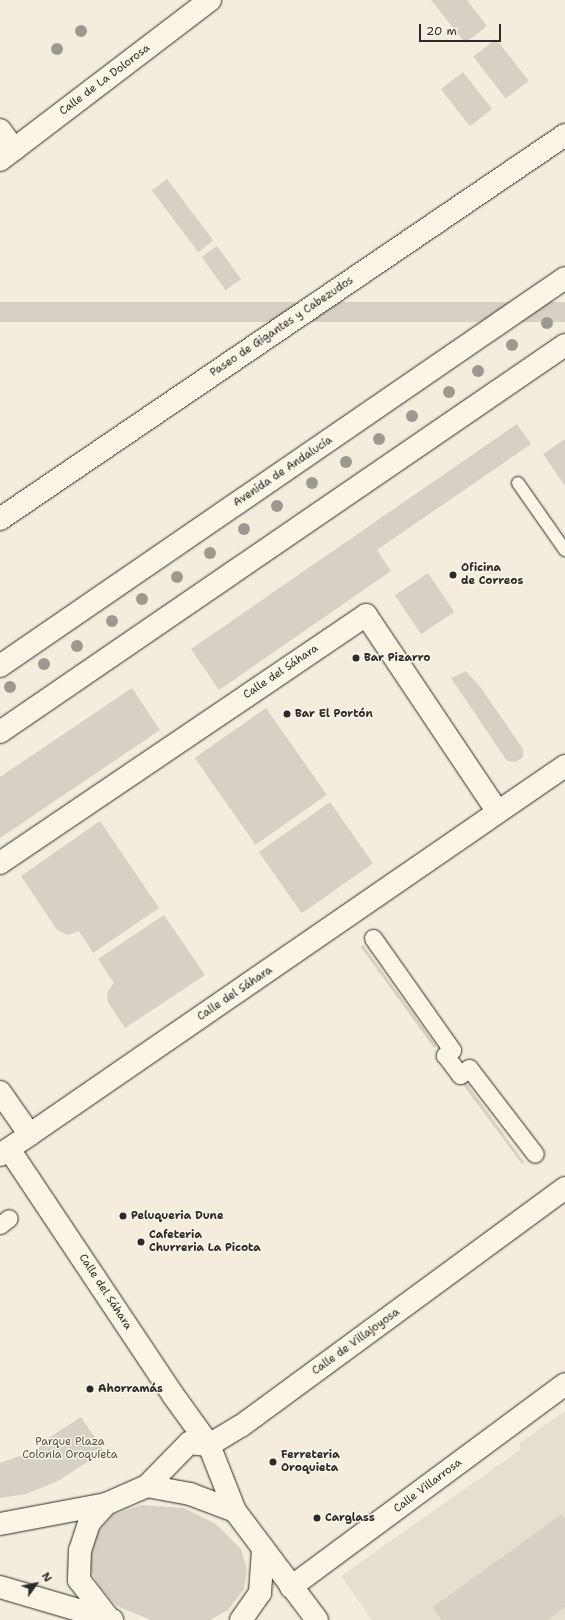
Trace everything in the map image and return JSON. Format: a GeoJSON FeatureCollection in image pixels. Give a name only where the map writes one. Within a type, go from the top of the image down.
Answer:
{"type":"FeatureCollection","features":[{"type":"Feature","properties":{"kind":"street","name":"Calle de La Dolorosa"},"geometry":{"type":"LineString","coordinates":[[7,154],[210,0]]}},
{"type":"Feature","properties":{"kind":"street"},"geometry":{"type":"LineString","coordinates":[[0,130],[7,154]]}},
{"type":"Feature","properties":{"kind":"street","name":"Paseo de Gigantes y Cabezudos"},"geometry":{"type":"LineString","coordinates":[[0,519],[565,135]]}},
{"type":"Feature","properties":{"kind":"street","name":"Avenida de Andalucía"},"geometry":{"type":"LineString","coordinates":[[0,666],[565,278]]}},
{"type":"Feature","properties":{"kind":"street"},"geometry":{"type":"LineString","coordinates":[[0,732],[565,345]]}},
{"type":"Feature","properties":{"kind":"street","name":"Calle del Sáhara"},"geometry":{"type":"LineString","coordinates":[[0,863],[366,615],[498,812]]}},
{"type":"Feature","properties":{"kind":"street","name":"Calle del Sáhara"},"geometry":{"type":"LineString","coordinates":[[317,1620],[235,1511],[173,1395],[5,1152],[565,766]]}},
{"type":"Feature","properties":{"kind":"street"},"geometry":{"type":"LineString","coordinates":[[373,938],[420,998],[452,1050],[445,1055],[460,1075],[469,1068],[506,1113],[535,1154]]}},
{"type":"Feature","properties":{"kind":"street"},"geometry":{"type":"LineString","coordinates":[[0,1092],[30,1135]]}},
{"type":"Feature","properties":{"kind":"street","name":"Calle de Villajoyosa"},"geometry":{"type":"LineString","coordinates":[[147,1486],[199,1444],[259,1413],[565,1188]]}},
{"type":"Feature","properties":{"kind":"street","name":"Calle Villarrosa"},"geometry":{"type":"LineString","coordinates":[[291,1587],[565,1384]]}},
{"type":"Feature","properties":{"kind":"street"},"geometry":{"type":"LineString","coordinates":[[0,1524],[106,1504],[147,1486],[190,1494],[235,1511]]}},
{"type":"Feature","properties":{"kind":"street"},"geometry":{"type":"LineString","coordinates":[[106,1504],[87,1530],[80,1550],[79,1580],[111,1620]]}},
{"type":"Feature","properties":{"kind":"street"},"geometry":{"type":"LineString","coordinates":[[241,1620],[260,1593],[263,1550]]}},
{"type":"Feature","properties":{"kind":"street"},"geometry":{"type":"LineString","coordinates":[[0,1587],[111,1620]]}},
{"type":"Feature","properties":{"kind":"lane"},"geometry":{"type":"LineString","coordinates":[[518,483],[565,550]]}},
{"type":"Feature","properties":{"kind":"shaded area"},"geometry":{"type":"Polygon","coordinates":[[[565,1411],[565,1620],[372,1620],[341,1576],[520,1450],[520,1443],[565,1411]]]}},
{"type":"Feature","properties":{"kind":"green space"},"geometry":{"type":"Polygon","coordinates":[[[431,0],[467,0],[487,26],[465,43],[431,0]]]}},
{"type":"Feature","properties":{"kind":"green space"},"geometry":{"type":"Polygon","coordinates":[[[496,39],[529,81],[506,99],[473,57],[496,39]]]}},
{"type":"Feature","properties":{"kind":"green space"},"geometry":{"type":"Polygon","coordinates":[[[463,72],[492,109],[470,126],[441,89],[463,72]]]}},
{"type":"Feature","properties":{"kind":"green space"},"geometry":{"type":"Polygon","coordinates":[[[167,179],[213,240],[198,252],[152,190],[167,179]]]}},
{"type":"Feature","properties":{"kind":"green space"},"geometry":{"type":"Polygon","coordinates":[[[217,246],[241,279],[226,290],[202,257],[217,246]]]}},
{"type":"Feature","properties":{"kind":"green space"},"geometry":{"type":"Polygon","coordinates":[[[0,302],[565,302],[565,322],[0,322],[0,302]]]}},
{"type":"Feature","properties":{"kind":"green space"},"geometry":{"type":"Polygon","coordinates":[[[517,424],[531,444],[377,550],[391,571],[219,690],[191,649],[517,424]]]}},
{"type":"Feature","properties":{"kind":"green space"},"geometry":{"type":"Polygon","coordinates":[[[565,439],[565,486],[543,454],[565,439]]]}},
{"type":"Feature","properties":{"kind":"green space"},"geometry":{"type":"Polygon","coordinates":[[[428,573],[454,612],[421,634],[395,595],[428,573]]]}},
{"type":"Feature","properties":{"kind":"green space"},"geometry":{"type":"Polygon","coordinates":[[[466,671],[481,688],[523,749],[523,757],[516,762],[507,761],[451,678],[466,671]]]}},
{"type":"Feature","properties":{"kind":"green space"},"geometry":{"type":"Polygon","coordinates":[[[132,688],[160,730],[0,838],[0,777],[132,688]]]}},
{"type":"Feature","properties":{"kind":"green space"},"geometry":{"type":"Polygon","coordinates":[[[266,708],[327,795],[256,845],[195,758],[266,708]]]}},
{"type":"Feature","properties":{"kind":"green space"},"geometry":{"type":"Polygon","coordinates":[[[330,802],[373,863],[302,913],[259,852],[330,802]]]}},
{"type":"Feature","properties":{"kind":"green space"},"geometry":{"type":"Polygon","coordinates":[[[100,821],[159,908],[93,953],[79,931],[68,935],[57,930],[21,876],[100,821]]]}},
{"type":"Feature","properties":{"kind":"green space"},"geometry":{"type":"Polygon","coordinates":[[[164,915],[205,975],[125,1028],[108,1002],[107,993],[114,983],[98,959],[164,915]]]}},
{"type":"Feature","properties":{"kind":"green space"},"geometry":{"type":"Polygon","coordinates":[[[363,945],[436,1046],[434,1048],[361,947],[363,945]]]}},
{"type":"Feature","properties":{"kind":"green space"},"geometry":{"type":"Polygon","coordinates":[[[464,1080],[524,1162],[522,1164],[461,1082],[464,1080]]]}},
{"type":"Feature","properties":{"kind":"green space","name":"Parque Plaza Colonia Oroquieta"},"geometry":{"type":"Polygon","coordinates":[[[81,1417],[104,1451],[58,1481],[26,1494],[0,1498],[0,1463],[37,1450],[47,1439],[81,1417]]]}},
{"type":"Feature","properties":{"kind":"green space"},"geometry":{"type":"Polygon","coordinates":[[[141,1505],[184,1508],[216,1524],[241,1549],[247,1570],[244,1589],[228,1610],[210,1620],[151,1620],[117,1606],[100,1587],[90,1570],[91,1541],[112,1515],[141,1505]]]}},
{"type":"Feature","properties":{"kind":"green space"},"geometry":{"type":"Polygon","coordinates":[[[562,1514],[565,1519],[565,1607],[548,1620],[442,1620],[433,1607],[562,1514]]]}},
{"type":"Feature","properties":{"kind":"place","name":"Oficina de Correos"},"geometry":{"type":"Point","coordinates":[453,575]}},
{"type":"Feature","properties":{"kind":"place","name":"Bar Pizarro"},"geometry":{"type":"Point","coordinates":[356,658]}},
{"type":"Feature","properties":{"kind":"place","name":"Bar El Portón"},"geometry":{"type":"Point","coordinates":[287,714]}},
{"type":"Feature","properties":{"kind":"place","name":"Peluqueria Dune"},"geometry":{"type":"Point","coordinates":[123,1216]}},
{"type":"Feature","properties":{"kind":"place","name":"Cafeteria Churreria La Picota"},"geometry":{"type":"Point","coordinates":[141,1242]}},
{"type":"Feature","properties":{"kind":"place","name":"Ahorramás"},"geometry":{"type":"Point","coordinates":[90,1389]}},
{"type":"Feature","properties":{"kind":"place","name":"Ferreteria Oroquieta"},"geometry":{"type":"Point","coordinates":[273,1462]}},
{"type":"Feature","properties":{"kind":"place","name":"Carglass"},"geometry":{"type":"Point","coordinates":[317,1518]}}]}
